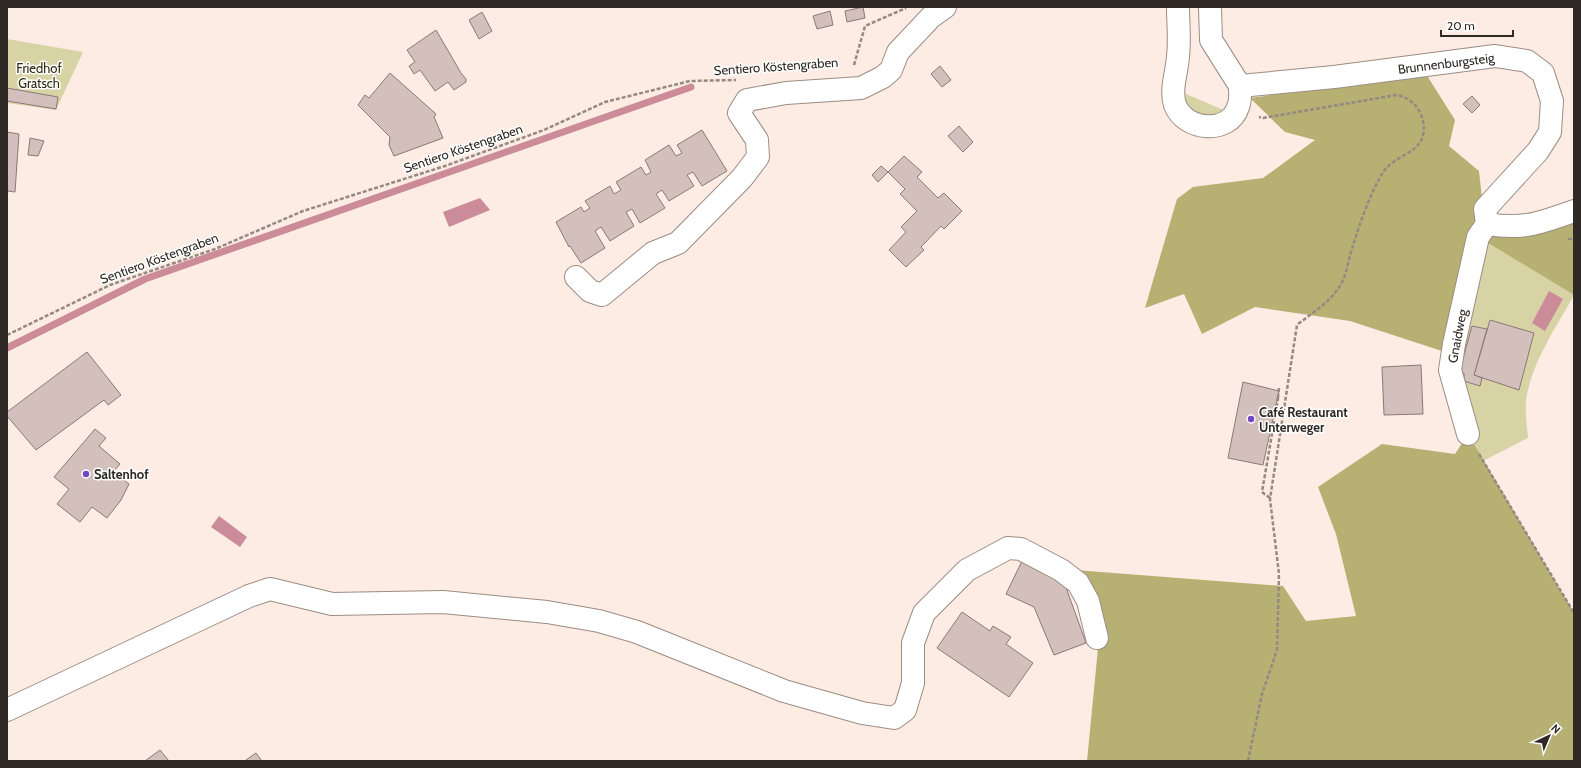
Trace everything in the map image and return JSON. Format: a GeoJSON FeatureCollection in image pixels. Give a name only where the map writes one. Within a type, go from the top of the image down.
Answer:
{"type":"FeatureCollection","features":[{"type":"Feature","properties":{"kind":"street"},"geometry":{"type":"LineString","coordinates":[[576,277],[590,291],[602,295],[653,253],[678,243],[710,212],[742,178],[758,157],[757,140],[739,112],[747,100],[786,93],[861,88],[883,77],[894,61],[931,17],[945,7]]}},
{"type":"Feature","properties":{"kind":"street"},"geometry":{"type":"LineString","coordinates":[[1178,7],[1178,55],[1172,90],[1176,106],[1182,114],[1195,124],[1208,127],[1219,126],[1229,121],[1238,107],[1240,86],[1211,40],[1210,7]]}},
{"type":"Feature","properties":{"kind":"street","name":"Brunnenburgsteig"},"geometry":{"type":"LineString","coordinates":[[1240,86],[1334,77],[1496,56],[1527,61],[1543,73],[1552,101],[1550,132],[1538,151],[1485,209],[1482,230]]}},
{"type":"Feature","properties":{"kind":"street"},"geometry":{"type":"LineString","coordinates":[[1482,230],[1536,224],[1574,211]]}},
{"type":"Feature","properties":{"kind":"street","name":"Gnaidweg"},"geometry":{"type":"LineString","coordinates":[[1468,434],[1450,370],[1454,344],[1482,230]]}},
{"type":"Feature","properties":{"kind":"street"},"geometry":{"type":"LineString","coordinates":[[7,710],[249,596],[270,589],[332,604],[443,602],[547,612],[599,621],[637,632],[784,691],[862,713],[894,718],[905,710],[912,683],[914,643],[924,613],[967,570],[1008,548],[1021,550],[1061,570],[1078,583],[1088,601],[1097,638]]}},
{"type":"Feature","properties":{"kind":"path","name":"Sentiero Köstengraben"},"geometry":{"type":"LineString","coordinates":[[852,70],[865,26],[909,7]]}},
{"type":"Feature","properties":{"kind":"path","name":"Sentiero Köstengraben"},"geometry":{"type":"LineString","coordinates":[[7,334],[110,286],[216,249],[303,211],[445,166],[544,130],[605,102],[690,82],[742,79]]}},
{"type":"Feature","properties":{"kind":"path"},"geometry":{"type":"LineString","coordinates":[[1238,107],[1263,118],[1396,95],[1404,96],[1413,101],[1419,110],[1423,121],[1423,134],[1418,145],[1392,162],[1384,171],[1356,235],[1342,283],[1328,301],[1297,324],[1270,499],[1279,574],[1277,650],[1262,694],[1248,761]]}},
{"type":"Feature","properties":{"kind":"path"},"geometry":{"type":"LineString","coordinates":[[1270,499],[1262,492],[1279,388]]}},
{"type":"Feature","properties":{"kind":"path"},"geometry":{"type":"LineString","coordinates":[[1468,434],[1574,613]]}},
{"type":"Feature","properties":{"kind":"green space","name":"Friedhof Gratsch"},"geometry":{"type":"Polygon","coordinates":[[[7,39],[83,52],[56,110],[7,103],[7,39]]]}},
{"type":"Feature","properties":{"kind":"green space"},"geometry":{"type":"Polygon","coordinates":[[[1179,91],[1226,111],[1207,118],[1186,110],[1179,91]]]}},
{"type":"Feature","properties":{"kind":"green space"},"geometry":{"type":"Polygon","coordinates":[[[1478,237],[1574,295],[1545,346],[1533,373],[1526,401],[1528,438],[1483,461],[1468,434],[1450,370],[1478,237]]]}},
{"type":"Feature","properties":{"kind":"shaded area"},"geometry":{"type":"Polygon","coordinates":[[[1426,74],[1455,120],[1449,146],[1479,171],[1483,208],[1448,353],[1350,321],[1255,307],[1202,334],[1184,294],[1145,308],[1177,199],[1193,187],[1263,178],[1315,140],[1285,132],[1250,98],[1426,74]]]}},
{"type":"Feature","properties":{"kind":"shaded area"},"geometry":{"type":"Polygon","coordinates":[[[480,198],[490,210],[449,227],[443,212],[480,198]]]}},
{"type":"Feature","properties":{"kind":"shaded area"},"geometry":{"type":"Polygon","coordinates":[[[1574,211],[1574,295],[1478,237],[1574,211]]]}},
{"type":"Feature","properties":{"kind":"shaded area"},"geometry":{"type":"Polygon","coordinates":[[[1549,291],[1563,299],[1545,331],[1532,323],[1549,291]]]}},
{"type":"Feature","properties":{"kind":"shaded area"},"geometry":{"type":"Polygon","coordinates":[[[1468,434],[1574,613],[1574,761],[1087,761],[1099,638],[1062,569],[1283,586],[1306,621],[1356,616],[1336,534],[1318,487],[1382,444],[1455,454],[1468,434]]]}},
{"type":"Feature","properties":{"kind":"shaded area"},"geometry":{"type":"Polygon","coordinates":[[[219,516],[247,537],[240,547],[211,527],[219,516]]]}},
{"type":"Feature","properties":{"kind":"building"},"geometry":{"type":"Polygon","coordinates":[[[863,7],[865,18],[847,22],[845,11],[863,7]]]}},
{"type":"Feature","properties":{"kind":"building"},"geometry":{"type":"Polygon","coordinates":[[[830,11],[833,25],[817,29],[813,16],[830,11]]]}},
{"type":"Feature","properties":{"kind":"building"},"geometry":{"type":"Polygon","coordinates":[[[482,12],[492,31],[479,39],[469,20],[482,12]]]}},
{"type":"Feature","properties":{"kind":"building"},"geometry":{"type":"Polygon","coordinates":[[[436,30],[466,79],[466,82],[454,90],[448,82],[435,91],[420,70],[414,74],[409,66],[415,62],[407,50],[436,30]]]}},
{"type":"Feature","properties":{"kind":"building"},"geometry":{"type":"Polygon","coordinates":[[[940,66],[951,80],[942,87],[931,74],[940,66]]]}},
{"type":"Feature","properties":{"kind":"building"},"geometry":{"type":"Polygon","coordinates":[[[390,73],[436,114],[434,117],[443,138],[394,156],[389,145],[390,137],[358,105],[365,95],[369,98],[390,73]]]}},
{"type":"Feature","properties":{"kind":"building"},"geometry":{"type":"Polygon","coordinates":[[[7,88],[58,97],[56,109],[7,101],[7,88]]]}},
{"type":"Feature","properties":{"kind":"building"},"geometry":{"type":"Polygon","coordinates":[[[1472,96],[1480,105],[1472,113],[1463,104],[1472,96]]]}},
{"type":"Feature","properties":{"kind":"building"},"geometry":{"type":"Polygon","coordinates":[[[959,126],[973,142],[963,152],[948,136],[959,126]]]}},
{"type":"Feature","properties":{"kind":"building"},"geometry":{"type":"Polygon","coordinates":[[[702,130],[727,171],[702,186],[693,172],[687,175],[694,186],[669,201],[662,190],[656,194],[665,208],[640,223],[632,209],[626,212],[634,226],[610,241],[601,227],[595,231],[605,248],[581,263],[570,246],[569,247],[556,222],[581,207],[584,212],[590,208],[585,201],[610,186],[614,194],[621,190],[616,182],[641,167],[646,175],[651,172],[645,160],[669,145],[676,156],[682,153],[677,145],[702,130]]]}},
{"type":"Feature","properties":{"kind":"building"},"geometry":{"type":"Polygon","coordinates":[[[7,132],[19,134],[15,192],[7,191],[7,132]]]}},
{"type":"Feature","properties":{"kind":"building"},"geometry":{"type":"Polygon","coordinates":[[[30,138],[44,141],[38,156],[28,155],[30,138]]]}},
{"type":"Feature","properties":{"kind":"building"},"geometry":{"type":"Polygon","coordinates":[[[904,156],[922,172],[917,177],[938,198],[944,193],[962,211],[944,229],[941,226],[921,247],[924,250],[906,267],[889,250],[906,232],[901,227],[917,211],[900,194],[905,189],[888,172],[904,156]]]}},
{"type":"Feature","properties":{"kind":"building"},"geometry":{"type":"Polygon","coordinates":[[[881,166],[888,172],[878,182],[872,175],[881,166]]]}},
{"type":"Feature","properties":{"kind":"building"},"geometry":{"type":"Polygon","coordinates":[[[1490,320],[1534,333],[1519,390],[1474,375],[1490,320]]]}},
{"type":"Feature","properties":{"kind":"building"},"geometry":{"type":"Polygon","coordinates":[[[1472,326],[1487,329],[1474,375],[1482,378],[1480,386],[1467,382],[1464,380],[1464,373],[1459,373],[1472,326]]]}},
{"type":"Feature","properties":{"kind":"building"},"geometry":{"type":"Polygon","coordinates":[[[87,352],[121,395],[108,405],[104,400],[36,450],[7,416],[7,412],[87,352]]]}},
{"type":"Feature","properties":{"kind":"building"},"geometry":{"type":"Polygon","coordinates":[[[1421,365],[1423,414],[1384,415],[1382,367],[1421,365]]]}},
{"type":"Feature","properties":{"kind":"building"},"geometry":{"type":"Polygon","coordinates":[[[1243,382],[1279,391],[1263,465],[1228,458],[1243,382]]]}},
{"type":"Feature","properties":{"kind":"building","name":"Saltenhof"},"geometry":{"type":"Polygon","coordinates":[[[95,429],[106,438],[99,446],[120,464],[113,472],[129,484],[121,500],[107,518],[92,507],[80,522],[57,504],[69,489],[54,477],[95,429]]]}},
{"type":"Feature","properties":{"kind":"building"},"geometry":{"type":"Polygon","coordinates":[[[1022,561],[1064,582],[1086,643],[1054,655],[1034,607],[1006,594],[1022,561]]]}},
{"type":"Feature","properties":{"kind":"building"},"geometry":{"type":"Polygon","coordinates":[[[962,612],[990,631],[993,626],[1011,637],[1006,644],[1033,663],[1009,697],[937,648],[962,612]]]}},
{"type":"Feature","properties":{"kind":"building"},"geometry":{"type":"Polygon","coordinates":[[[160,750],[169,761],[145,761],[160,750]]]}},
{"type":"Feature","properties":{"kind":"building"},"geometry":{"type":"Polygon","coordinates":[[[256,753],[262,761],[245,761],[246,760],[256,753]]]}},
{"type":"Feature","properties":{"kind":"waterway"},"geometry":{"type":"LineString","coordinates":[[7,348],[145,279],[691,87]]}},
{"type":"Feature","properties":{"kind":"place","name":"Café Restaurant Unterweger"},"geometry":{"type":"Point","coordinates":[1251,419]}},
{"type":"Feature","properties":{"kind":"place","name":"Saltenhof"},"geometry":{"type":"Point","coordinates":[86,474]}}]}
